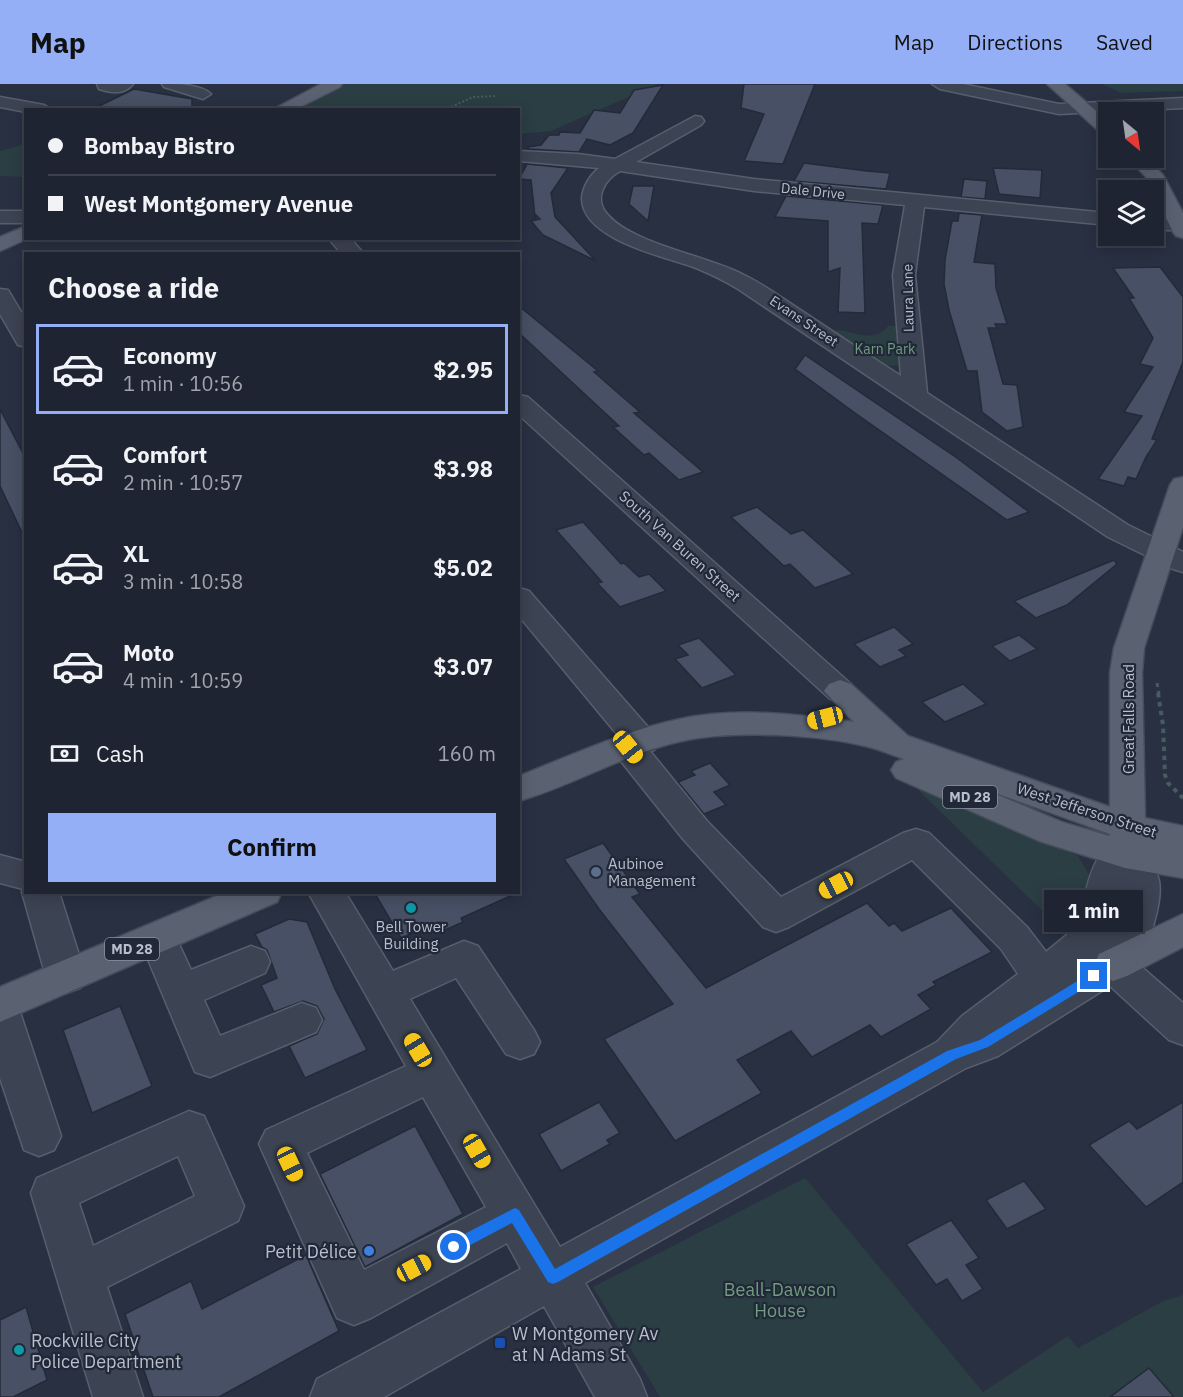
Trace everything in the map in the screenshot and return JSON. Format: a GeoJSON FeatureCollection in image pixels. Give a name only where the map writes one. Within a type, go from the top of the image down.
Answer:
{"type":"FeatureCollection","features":[{"type":"Feature","properties":{"kind":"main road"},"geometry":{"type":"LineString","coordinates":[[284,108],[334,84]]}},
{"type":"Feature","properties":{"kind":"main road"},"geometry":{"type":"LineString","coordinates":[[1054,84],[1082,104],[1098,120]]}},
{"type":"Feature","properties":{"kind":"main road"},"geometry":{"type":"LineString","coordinates":[[1070,84],[1082,104]]}},
{"type":"Feature","properties":{"kind":"main road"},"geometry":{"type":"LineString","coordinates":[[1147,168],[1154,175],[1181,229]]}},
{"type":"Feature","properties":{"kind":"main road"},"geometry":{"type":"LineString","coordinates":[[0,245],[24,233]]}},
{"type":"Feature","properties":{"kind":"main road","name":"Great Falls Road"},"geometry":{"type":"LineString","coordinates":[[1127,840],[1126,674],[1129,648],[1172,557],[1183,486]]}},
{"type":"Feature","properties":{"kind":"main road"},"geometry":{"type":"LineString","coordinates":[[806,727],[835,713],[841,702],[840,691]]}},
{"type":"Feature","properties":{"kind":"main road"},"geometry":{"type":"LineString","coordinates":[[840,691],[899,745]]}},
{"type":"Feature","properties":{"kind":"main road","name":"West Jefferson Street"},"geometry":{"type":"LineString","coordinates":[[520,789],[635,744],[680,730],[736,724],[806,727],[873,736],[899,745],[1183,864]]}},
{"type":"Feature","properties":{"kind":"main road","name":"West Jefferson Street"},"geometry":{"type":"LineString","coordinates":[[806,727],[1051,832],[1127,840],[1183,839]]}},
{"type":"Feature","properties":{"kind":"main road","name":"MD 28"},"geometry":{"type":"LineString","coordinates":[[0,1005],[259,894]]}},
{"type":"Feature","properties":{"kind":"main road"},"geometry":{"type":"LineString","coordinates":[[1113,965],[1183,929]]}},
{"type":"Feature","properties":{"kind":"street"},"geometry":{"type":"LineString","coordinates":[[105,84],[106,87],[112,88],[125,84]]}},
{"type":"Feature","properties":{"kind":"street"},"geometry":{"type":"LineString","coordinates":[[170,84],[203,94]]}},
{"type":"Feature","properties":{"kind":"street"},"geometry":{"type":"LineString","coordinates":[[940,84],[1059,109],[1082,104],[1183,98]]}},
{"type":"Feature","properties":{"kind":"street"},"geometry":{"type":"LineString","coordinates":[[0,102],[33,108]]}},
{"type":"Feature","properties":{"kind":"street"},"geometry":{"type":"LineString","coordinates":[[1082,104],[1183,103]]}},
{"type":"Feature","properties":{"kind":"street","name":"Evans Street"},"geometry":{"type":"LineString","coordinates":[[695,122],[616,165],[594,183],[589,194],[591,207],[609,226],[642,243],[698,262],[746,284],[1118,531],[1172,557]]}},
{"type":"Feature","properties":{"kind":"street","name":"Dale Drive"},"geometry":{"type":"LineString","coordinates":[[520,156],[560,157],[754,185],[1098,218]]}},
{"type":"Feature","properties":{"kind":"street","name":"Laura Lane"},"geometry":{"type":"LineString","coordinates":[[915,201],[904,275],[915,395]]}},
{"type":"Feature","properties":{"kind":"street"},"geometry":{"type":"LineString","coordinates":[[0,217],[24,217]]}},
{"type":"Feature","properties":{"kind":"street"},"geometry":{"type":"LineString","coordinates":[[1164,225],[1181,229]]}},
{"type":"Feature","properties":{"kind":"street"},"geometry":{"type":"LineString","coordinates":[[340,240],[352,252]]}},
{"type":"Feature","properties":{"kind":"street"},"geometry":{"type":"LineString","coordinates":[[0,295],[24,337]]}},
{"type":"Feature","properties":{"kind":"street","name":"South Van Buren Street"},"geometry":{"type":"LineString","coordinates":[[520,403],[840,691]]}},
{"type":"Feature","properties":{"kind":"street"},"geometry":{"type":"LineString","coordinates":[[523,608],[635,744],[695,830],[776,917],[916,842],[1014,938],[1026,957],[1045,976]]}},
{"type":"Feature","properties":{"kind":"street"},"geometry":{"type":"LineString","coordinates":[[335,1397],[952,1055],[984,1044],[1113,965],[1130,943],[1137,920],[1141,879],[1127,840]]}},
{"type":"Feature","properties":{"kind":"street"},"geometry":{"type":"LineString","coordinates":[[952,1055],[976,1028],[1045,976],[1098,931],[1107,874],[1127,840]]}},
{"type":"Feature","properties":{"kind":"street"},"geometry":{"type":"LineString","coordinates":[[41,894],[66,977]]}},
{"type":"Feature","properties":{"kind":"street"},"geometry":{"type":"LineString","coordinates":[[327,894],[515,1215],[573,1308],[622,1397]]}},
{"type":"Feature","properties":{"kind":"street"},"geometry":{"type":"LineString","coordinates":[[158,938],[210,1059],[302,1020]]}},
{"type":"Feature","properties":{"kind":"street"},"geometry":{"type":"LineString","coordinates":[[384,992],[464,957],[520,1042]]}},
{"type":"Feature","properties":{"kind":"street"},"geometry":{"type":"LineString","coordinates":[[181,992],[251,962]]}},
{"type":"Feature","properties":{"kind":"street"},"geometry":{"type":"LineString","coordinates":[[1113,965],[1183,1028]]}},
{"type":"Feature","properties":{"kind":"street"},"geometry":{"type":"LineString","coordinates":[[0,1012],[39,1136]]}},
{"type":"Feature","properties":{"kind":"street"},"geometry":{"type":"LineString","coordinates":[[432,1073],[281,1144],[354,1300],[515,1215]]}},
{"type":"Feature","properties":{"kind":"street"},"geometry":{"type":"LineString","coordinates":[[80,1276],[118,1397]]}},
{"type":"Feature","properties":{"kind":"path"},"geometry":{"type":"LineString","coordinates":[[448,108],[473,97],[497,96]]}},
{"type":"Feature","properties":{"kind":"path"},"geometry":{"type":"LineString","coordinates":[[1156,679],[1163,724],[1165,775],[1168,783],[1183,798]]}},
{"type":"Feature","properties":{"kind":"green space"},"geometry":{"type":"Polygon","coordinates":[[[334,84],[658,84],[551,131],[520,134],[520,108],[284,108],[334,84]]]}},
{"type":"Feature","properties":{"kind":"green space"},"geometry":{"type":"Polygon","coordinates":[[[1102,84],[1183,84],[1183,91],[1121,93],[1102,84]]]}},
{"type":"Feature","properties":{"kind":"green space"},"geometry":{"type":"Polygon","coordinates":[[[24,144],[24,177],[0,176],[0,151],[24,144]]]}},
{"type":"Feature","properties":{"kind":"green space","name":"Karn Park"},"geometry":{"type":"Polygon","coordinates":[[[888,326],[898,326],[901,364],[893,366],[874,361],[831,331],[874,335],[888,326]]]}},
{"type":"Feature","properties":{"kind":"green space"},"geometry":{"type":"Polygon","coordinates":[[[912,784],[1078,856],[1092,880],[1086,908],[1069,937],[912,784]]]}},
{"type":"Feature","properties":{"kind":"green space","name":"Beall-Dawson House"},"geometry":{"type":"Polygon","coordinates":[[[805,1178],[983,1392],[1068,1336],[1078,1348],[1163,1301],[1183,1295],[1183,1397],[660,1397],[593,1287],[805,1178]]]}},
{"type":"Feature","properties":{"kind":"building"},"geometry":{"type":"Polygon","coordinates":[[[744,84],[815,84],[783,164],[744,161],[764,114],[741,108],[744,84]]]}},
{"type":"Feature","properties":{"kind":"building"},"geometry":{"type":"Polygon","coordinates":[[[663,85],[633,133],[610,145],[587,139],[579,152],[528,149],[528,147],[541,145],[549,135],[559,135],[560,132],[580,133],[594,110],[620,113],[634,90],[663,85]]]}},
{"type":"Feature","properties":{"kind":"building"},"geometry":{"type":"Polygon","coordinates":[[[134,89],[192,99],[192,108],[95,108],[134,89]]]}},
{"type":"Feature","properties":{"kind":"building"},"geometry":{"type":"Polygon","coordinates":[[[804,163],[890,173],[886,189],[794,181],[804,163]]]}},
{"type":"Feature","properties":{"kind":"building"},"geometry":{"type":"Polygon","coordinates":[[[527,164],[568,168],[551,193],[555,217],[596,261],[543,235],[531,221],[540,219],[536,215],[535,217],[531,180],[520,179],[527,164]]]}},
{"type":"Feature","properties":{"kind":"building"},"geometry":{"type":"Polygon","coordinates":[[[993,168],[1042,170],[1040,198],[999,194],[993,168]]]}},
{"type":"Feature","properties":{"kind":"building"},"geometry":{"type":"Polygon","coordinates":[[[964,179],[987,181],[985,199],[961,197],[964,179]]]}},
{"type":"Feature","properties":{"kind":"building"},"geometry":{"type":"Polygon","coordinates":[[[633,186],[654,186],[648,221],[629,204],[633,186]]]}},
{"type":"Feature","properties":{"kind":"building"},"geometry":{"type":"Polygon","coordinates":[[[786,196],[883,205],[878,224],[862,223],[865,313],[838,312],[840,268],[828,272],[828,221],[775,217],[786,196]]]}},
{"type":"Feature","properties":{"kind":"building"},"geometry":{"type":"Polygon","coordinates":[[[959,213],[982,215],[974,262],[995,264],[996,288],[1007,324],[995,324],[997,328],[988,328],[1003,384],[1017,385],[1023,427],[1007,431],[982,412],[977,371],[967,371],[949,310],[944,284],[945,260],[952,221],[958,221],[959,213]]]}},
{"type":"Feature","properties":{"kind":"building"},"geometry":{"type":"Polygon","coordinates":[[[1160,267],[1183,297],[1183,362],[1152,439],[1157,440],[1136,479],[1128,477],[1124,486],[1098,479],[1142,416],[1124,412],[1153,367],[1140,364],[1153,338],[1129,298],[1134,298],[1113,268],[1160,267]]]}},
{"type":"Feature","properties":{"kind":"building"},"geometry":{"type":"Polygon","coordinates":[[[520,307],[598,371],[594,372],[640,412],[634,413],[703,472],[679,480],[649,453],[644,455],[613,427],[619,426],[520,334],[520,307]]]}},
{"type":"Feature","properties":{"kind":"building"},"geometry":{"type":"Polygon","coordinates":[[[805,355],[957,458],[1029,512],[1007,520],[795,369],[805,355]]]}},
{"type":"Feature","properties":{"kind":"building"},"geometry":{"type":"Polygon","coordinates":[[[0,409],[24,455],[24,537],[0,486],[0,409]]]}},
{"type":"Feature","properties":{"kind":"building"},"geometry":{"type":"Polygon","coordinates":[[[757,507],[791,534],[803,530],[853,574],[815,588],[790,564],[784,566],[731,517],[757,507]]]}},
{"type":"Feature","properties":{"kind":"building"},"geometry":{"type":"Polygon","coordinates":[[[583,522],[621,564],[624,563],[639,577],[649,574],[666,591],[620,607],[597,583],[602,582],[556,530],[583,522]]]}},
{"type":"Feature","properties":{"kind":"building"},"geometry":{"type":"Polygon","coordinates":[[[1114,560],[1117,564],[1067,605],[1036,618],[1014,601],[1114,560]]]}},
{"type":"Feature","properties":{"kind":"building"},"geometry":{"type":"Polygon","coordinates":[[[894,627],[913,644],[899,650],[906,656],[880,667],[854,644],[894,627]]]}},
{"type":"Feature","properties":{"kind":"building"},"geometry":{"type":"Polygon","coordinates":[[[1019,635],[1037,649],[1010,661],[992,646],[1019,635]]]}},
{"type":"Feature","properties":{"kind":"building"},"geometry":{"type":"Polygon","coordinates":[[[699,638],[736,675],[702,688],[675,659],[688,655],[678,645],[699,638]]]}},
{"type":"Feature","properties":{"kind":"building"},"geometry":{"type":"Polygon","coordinates":[[[963,684],[986,704],[945,722],[922,702],[963,684]]]}},
{"type":"Feature","properties":{"kind":"building"},"geometry":{"type":"Polygon","coordinates":[[[710,763],[730,785],[714,792],[726,805],[704,814],[678,782],[695,775],[691,771],[710,763]]]}},
{"type":"Feature","properties":{"kind":"building"},"geometry":{"type":"Polygon","coordinates":[[[603,843],[640,894],[632,897],[706,988],[867,903],[889,926],[894,923],[902,931],[951,908],[992,952],[933,982],[936,985],[918,995],[931,1009],[881,1037],[870,1025],[812,1057],[791,1031],[737,1060],[762,1093],[675,1141],[604,1039],[673,1004],[599,909],[564,859],[603,843]]]}},
{"type":"Feature","properties":{"kind":"building"},"geometry":{"type":"Polygon","coordinates":[[[375,894],[515,894],[461,918],[463,922],[445,930],[440,922],[401,938],[375,894]]]}},
{"type":"Feature","properties":{"kind":"building"},"geometry":{"type":"Polygon","coordinates":[[[289,919],[307,922],[335,989],[367,1050],[305,1078],[289,1046],[317,1034],[324,1019],[317,1006],[303,1001],[274,1012],[261,985],[277,978],[267,950],[262,947],[255,934],[289,919]]]}},
{"type":"Feature","properties":{"kind":"building"},"geometry":{"type":"Polygon","coordinates":[[[120,1006],[152,1086],[92,1113],[63,1030],[120,1006]]]}},
{"type":"Feature","properties":{"kind":"building"},"geometry":{"type":"Polygon","coordinates":[[[599,1102],[620,1133],[607,1140],[610,1144],[561,1171],[539,1134],[599,1102]]]}},
{"type":"Feature","properties":{"kind":"building"},"geometry":{"type":"Polygon","coordinates":[[[1183,1102],[1183,1182],[1146,1207],[1089,1145],[1129,1121],[1137,1129],[1183,1102]]]}},
{"type":"Feature","properties":{"kind":"building"},"geometry":{"type":"Polygon","coordinates":[[[415,1126],[463,1214],[365,1267],[320,1174],[415,1126]]]}},
{"type":"Feature","properties":{"kind":"building"},"geometry":{"type":"Polygon","coordinates":[[[1024,1181],[1046,1209],[1007,1229],[986,1200],[1024,1181]]]}},
{"type":"Feature","properties":{"kind":"building"},"geometry":{"type":"Polygon","coordinates":[[[951,1220],[979,1258],[966,1265],[983,1289],[962,1301],[947,1279],[936,1285],[906,1244],[951,1220]]]}},
{"type":"Feature","properties":{"kind":"building"},"geometry":{"type":"Polygon","coordinates":[[[306,1255],[339,1331],[219,1397],[153,1397],[125,1314],[191,1281],[202,1309],[306,1255]]]}},
{"type":"Feature","properties":{"kind":"building","name":"Rockville City Police Department"},"geometry":{"type":"Polygon","coordinates":[[[26,1307],[47,1380],[13,1397],[0,1397],[0,1320],[26,1307]]]}},
{"type":"Feature","properties":{"kind":"building"},"geometry":{"type":"Polygon","coordinates":[[[1149,1368],[1174,1397],[1110,1397],[1149,1368]]]}},
{"type":"Feature","properties":{"kind":"place","name":"Aubinoe Management"},"geometry":{"type":"Point","coordinates":[596,872]}},
{"type":"Feature","properties":{"kind":"place","name":"Bell Tower Building"},"geometry":{"type":"Point","coordinates":[411,908]}},
{"type":"Feature","properties":{"kind":"place","name":"Petit Délice"},"geometry":{"type":"Point","coordinates":[369,1251]}},
{"type":"Feature","properties":{"kind":"place","name":"W Montgomery Av at N Adams St"},"geometry":{"type":"Point","coordinates":[500,1343]}},
{"type":"Feature","properties":{"kind":"place","name":"Rockville City Police Department"},"geometry":{"type":"Point","coordinates":[19,1350]}},
{"type":"Feature","properties":{"kind":"route"},"geometry":{"type":"LineString","coordinates":[[454,1247],[515,1215],[553,1278],[952,1055],[984,1044],[1094,976]]}}]}
